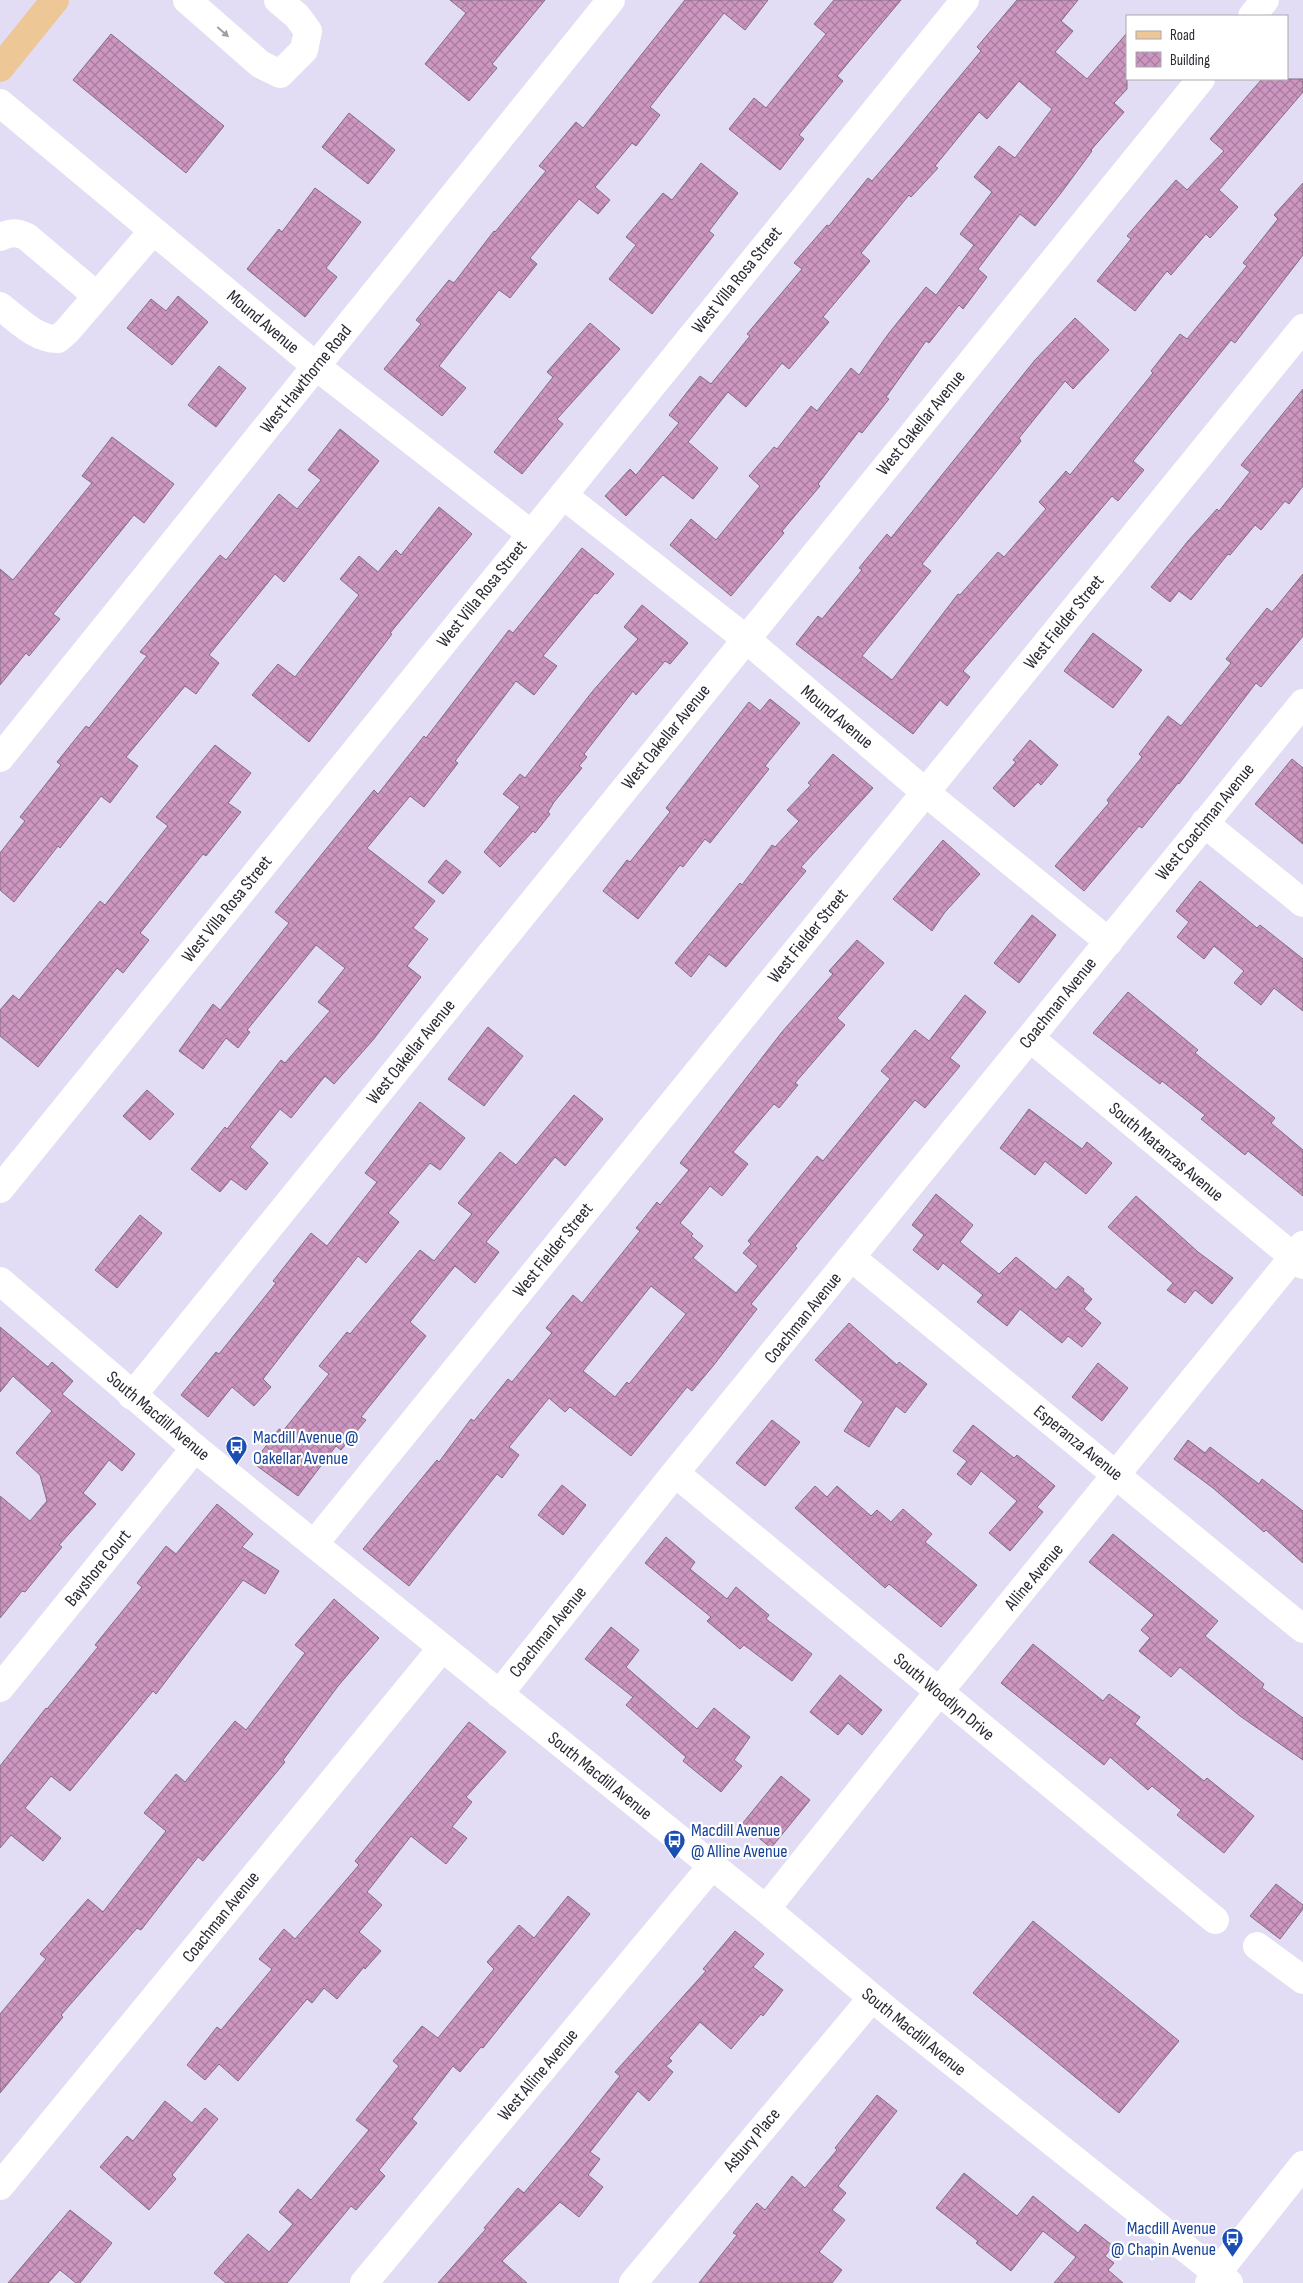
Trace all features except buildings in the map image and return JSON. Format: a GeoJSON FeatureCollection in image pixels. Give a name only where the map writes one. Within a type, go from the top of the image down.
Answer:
{"type":"FeatureCollection","features":[{"type":"Feature","properties":{"kind":"main road"},"geometry":{"type":"LineString","coordinates":[[0,68],[48,2]]}},
{"type":"Feature","properties":{"kind":"street"},"geometry":{"type":"LineString","coordinates":[[186,0],[260,64],[280,74],[304,50],[308,30],[298,16],[278,0]]}},
{"type":"Feature","properties":{"kind":"street","name":"West Hawthorne Road"},"geometry":{"type":"LineString","coordinates":[[0,758],[612,0]]}},
{"type":"Feature","properties":{"kind":"street","name":"West Villa Rosa Street"},"geometry":{"type":"LineString","coordinates":[[0,1189],[965,0]]}},
{"type":"Feature","properties":{"kind":"street"},"geometry":{"type":"LineString","coordinates":[[1253,15],[1265,0]]}},
{"type":"Feature","properties":{"kind":"street","name":"West Oakellar Avenue"},"geometry":{"type":"LineString","coordinates":[[132,1396],[1200,80]]}},
{"type":"Feature","properties":{"kind":"street","name":"Mound Avenue"},"geometry":{"type":"LineString","coordinates":[[0,103],[317,367],[531,534]]}},
{"type":"Feature","properties":{"kind":"street"},"geometry":{"type":"LineString","coordinates":[[0,306],[36,334],[47,339],[58,339],[153,231]]}},
{"type":"Feature","properties":{"kind":"street"},"geometry":{"type":"LineString","coordinates":[[0,237],[8,233],[18,233],[27,238],[97,296]]}},
{"type":"Feature","properties":{"kind":"street","name":"West Fielder Street"},"geometry":{"type":"LineString","coordinates":[[314,1544],[1303,328]]}},
{"type":"Feature","properties":{"kind":"street","name":"Mound Avenue"},"geometry":{"type":"LineString","coordinates":[[563,495],[746,639],[925,792],[1109,942]]}},
{"type":"Feature","properties":{"kind":"street","name":"West Coachman Avenue"},"geometry":{"type":"LineString","coordinates":[[1109,942],[1303,703]]}},
{"type":"Feature","properties":{"kind":"street"},"geometry":{"type":"LineString","coordinates":[[1204,823],[1303,903]]}},
{"type":"Feature","properties":{"kind":"street","name":"Coachman Avenue"},"geometry":{"type":"LineString","coordinates":[[499,1694],[675,1473],[1109,942]]}},
{"type":"Feature","properties":{"kind":"street","name":"South Matanzas Avenue"},"geometry":{"type":"LineString","coordinates":[[1030,1038],[1300,1256]]}},
{"type":"Feature","properties":{"kind":"street","name":"Alline Avenue"},"geometry":{"type":"LineString","coordinates":[[766,1909],[938,1693],[1300,1256]]}},
{"type":"Feature","properties":{"kind":"street","name":"Esperanza Avenue"},"geometry":{"type":"LineString","coordinates":[[852,1258],[1303,1629]]}},
{"type":"Feature","properties":{"kind":"street","name":"South Macdill Avenue"},"geometry":{"type":"LineString","coordinates":[[0,1281],[195,1448],[766,1909],[872,1998],[1219,2280]]}},
{"type":"Feature","properties":{"kind":"street","name":"Bayshore Court"},"geometry":{"type":"LineString","coordinates":[[0,1688],[195,1448]]}},
{"type":"Feature","properties":{"kind":"street","name":"South Woodlyn Drive"},"geometry":{"type":"LineString","coordinates":[[675,1473],[938,1693],[1215,1920]]}},
{"type":"Feature","properties":{"kind":"street","name":"Coachman Avenue"},"geometry":{"type":"LineString","coordinates":[[0,2186],[442,1648]]}},
{"type":"Feature","properties":{"kind":"street","name":"West Alline Avenue"},"geometry":{"type":"LineString","coordinates":[[364,2283],[712,1867]]}},
{"type":"Feature","properties":{"kind":"street"},"geometry":{"type":"LineString","coordinates":[[1257,1946],[1303,1980]]}},
{"type":"Feature","properties":{"kind":"street","name":"Asbury Place"},"geometry":{"type":"LineString","coordinates":[[633,2283],[872,1998]]}},
{"type":"Feature","properties":{"kind":"street"},"geometry":{"type":"LineString","coordinates":[[1219,2280],[1303,2165]]}},
{"type":"Feature","properties":{"kind":"place","name":"Macdill Avenue @ Oakellar Avenue"},"geometry":{"type":"Point","coordinates":[237,1466]}},
{"type":"Feature","properties":{"kind":"place","name":"Macdill Avenue @ Alline Avenue"},"geometry":{"type":"Point","coordinates":[675,1859]}},
{"type":"Feature","properties":{"kind":"place","name":"Macdill Avenue @ Chapin Avenue"},"geometry":{"type":"Point","coordinates":[1232,2257]}}]}
